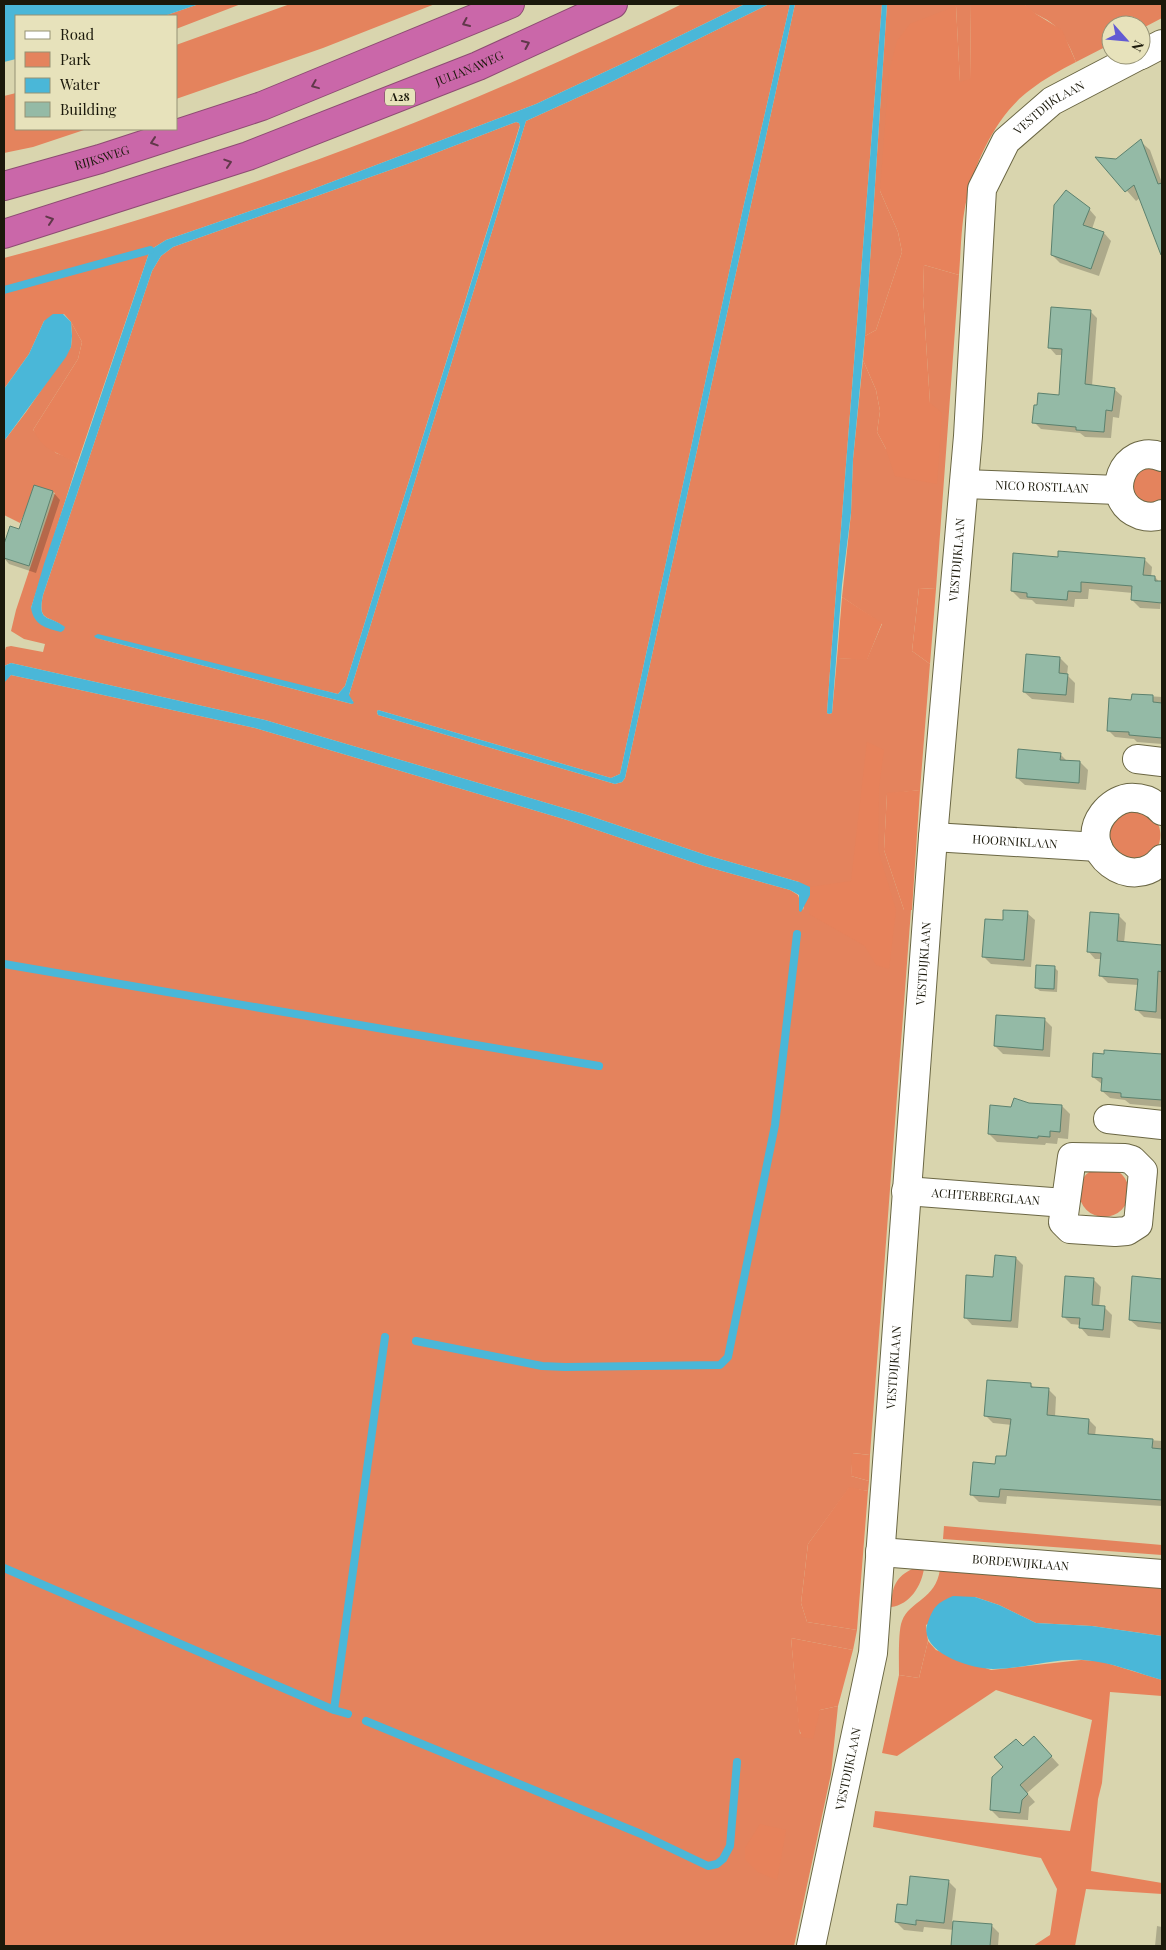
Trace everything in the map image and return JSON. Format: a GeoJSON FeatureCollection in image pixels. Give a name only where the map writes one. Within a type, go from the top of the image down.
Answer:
{"type":"FeatureCollection","features":[{"type":"Feature","properties":{"kind":"highway","name":"RIJKSWEG"},"geometry":{"type":"LineString","coordinates":[[4,186],[100,160],[262,106],[510,4]]}},
{"type":"Feature","properties":{"kind":"highway","name":"JULIANAWEG"},"geometry":{"type":"LineString","coordinates":[[4,234],[248,156],[478,66],[613,4]]}},
{"type":"Feature","properties":{"kind":"street","name":"VESTDIJKLAAN"},"geometry":{"type":"LineString","coordinates":[[811,1946],[873,1653],[933,837],[964,484],[982,189],[1006,141],[1052,101],[1122,65]]}},
{"type":"Feature","properties":{"kind":"street"},"geometry":{"type":"LineString","coordinates":[[1162,457],[1156,454],[1144,454],[1133,459],[1124,467],[1118,490],[1123,503],[1133,512],[1146,517],[1162,514]]}},
{"type":"Feature","properties":{"kind":"street","name":"NICO ROSTLAAN"},"geometry":{"type":"LineString","coordinates":[[964,484],[1118,490]]}},
{"type":"Feature","properties":{"kind":"street"},"geometry":{"type":"LineString","coordinates":[[1162,809],[1149,801],[1135,797],[1121,799],[1108,807],[1100,818],[1096,832],[1098,846],[1105,860],[1116,868],[1130,873],[1144,871],[1157,865],[1162,859]]}},
{"type":"Feature","properties":{"kind":"street","name":"HOORNIKLAAN"},"geometry":{"type":"LineString","coordinates":[[933,837],[1098,846]]}},
{"type":"Feature","properties":{"kind":"street"},"geometry":{"type":"LineString","coordinates":[[1108,1119],[1151,1124],[1132,1160]]}},
{"type":"Feature","properties":{"kind":"street"},"geometry":{"type":"LineString","coordinates":[[1072,1157],[1132,1160],[1143,1171],[1152,1208],[1138,1224],[1128,1231],[1116,1232],[1070,1229],[1063,1222],[1065,1203],[1072,1157]]}},
{"type":"Feature","properties":{"kind":"street","name":"ACHTERBERGLAAN"},"geometry":{"type":"LineString","coordinates":[[906,1191],[1065,1203]]}},
{"type":"Feature","properties":{"kind":"street","name":"BORDEWIJKLAAN"},"geometry":{"type":"LineString","coordinates":[[880,1552],[1162,1574]]}},
{"type":"Feature","properties":{"kind":"green space"},"geometry":{"type":"Polygon","coordinates":[[[199,4],[241,4],[178,28],[178,15],[167,15],[199,4]]]}},
{"type":"Feature","properties":{"kind":"green space"},"geometry":{"type":"Polygon","coordinates":[[[290,4],[435,4],[323,48],[178,98],[178,44],[290,4]]]}},
{"type":"Feature","properties":{"kind":"green space"},"geometry":{"type":"Polygon","coordinates":[[[682,4],[745,4],[536,104],[300,194],[166,240],[150,250],[4,291],[4,258],[135,221],[328,156],[517,80],[682,4]]]}},
{"type":"Feature","properties":{"kind":"green space"},"geometry":{"type":"Polygon","coordinates":[[[769,4],[790,4],[742,213],[620,774],[611,778],[378,710],[377,712],[378,715],[615,784],[622,782],[625,778],[795,4],[882,4],[831,657],[827,713],[829,714],[832,713],[837,658],[867,659],[882,624],[842,597],[851,513],[853,459],[863,360],[876,390],[880,411],[877,432],[886,449],[930,403],[923,296],[924,265],[959,275],[936,589],[919,588],[912,651],[930,664],[920,790],[887,794],[884,850],[904,910],[911,910],[870,1455],[853,1453],[851,1476],[869,1481],[868,1491],[849,1488],[808,1544],[801,1603],[807,1622],[857,1630],[853,1650],[791,1638],[800,1734],[820,1710],[838,1706],[831,1774],[794,1946],[4,1946],[5,680],[11,675],[255,728],[567,820],[704,866],[790,890],[798,895],[803,910],[804,906],[799,882],[706,855],[584,814],[265,720],[11,663],[4,666],[6,647],[11,646],[43,652],[45,644],[24,639],[11,631],[16,610],[55,493],[36,487],[20,523],[4,515],[4,441],[71,347],[71,322],[82,342],[78,359],[33,430],[56,453],[67,457],[77,464],[31,608],[64,630],[64,627],[59,623],[43,614],[43,595],[152,271],[161,256],[173,247],[407,164],[516,122],[519,123],[520,125],[345,686],[338,694],[96,638],[352,704],[353,701],[349,698],[349,695],[526,121],[605,85],[769,4]]]}},
{"type":"Feature","properties":{"kind":"green space"},"geometry":{"type":"Polygon","coordinates":[[[887,4],[971,4],[970,80],[960,83],[956,6],[880,191],[898,232],[902,252],[876,330],[865,336],[887,4]]]}},
{"type":"Feature","properties":{"kind":"green space"},"geometry":{"type":"Polygon","coordinates":[[[1024,4],[1162,4],[1162,18],[1151,24],[1151,15],[1101,15],[1101,49],[1076,62],[1063,35],[1055,25],[1029,10],[1024,4]]]}},
{"type":"Feature","properties":{"kind":"green space"},"geometry":{"type":"Polygon","coordinates":[[[15,93],[15,130],[84,130],[33,147],[4,153],[4,96],[15,93]]]}},
{"type":"Feature","properties":{"kind":"green space"},"geometry":{"type":"Polygon","coordinates":[[[1138,467],[1162,468],[1162,502],[1158,505],[1137,502],[1129,477],[1138,467]]]}},
{"type":"Feature","properties":{"kind":"green space"},"geometry":{"type":"Polygon","coordinates":[[[1139,809],[1153,817],[1157,822],[1160,840],[1156,851],[1149,860],[1113,856],[1106,832],[1122,811],[1139,809]]]}},
{"type":"Feature","properties":{"kind":"green space"},"geometry":{"type":"Polygon","coordinates":[[[1099,1167],[1109,1167],[1122,1174],[1129,1187],[1129,1197],[1122,1210],[1109,1217],[1099,1217],[1090,1213],[1083,1206],[1079,1197],[1079,1187],[1083,1178],[1090,1171],[1099,1167]]]}},
{"type":"Feature","properties":{"kind":"green space"},"geometry":{"type":"Polygon","coordinates":[[[944,1526],[1162,1545],[1162,1555],[943,1539],[944,1526]]]}},
{"type":"Feature","properties":{"kind":"green space"},"geometry":{"type":"Polygon","coordinates":[[[914,1568],[924,1568],[918,1587],[904,1602],[891,1607],[892,1594],[896,1583],[903,1575],[914,1568]]]}},
{"type":"Feature","properties":{"kind":"green space"},"geometry":{"type":"Polygon","coordinates":[[[940,1569],[1162,1588],[1162,1636],[1092,1626],[1036,1623],[999,1605],[975,1597],[926,1625],[928,1641],[919,1678],[899,1675],[899,1639],[902,1621],[911,1608],[934,1587],[940,1569]]]}},
{"type":"Feature","properties":{"kind":"shaded area"},"geometry":{"type":"Polygon","coordinates":[[[971,4],[1024,4],[1062,30],[1076,62],[1041,82],[1018,100],[1008,111],[990,139],[976,169],[967,198],[962,226],[959,275],[924,265],[923,296],[930,403],[942,413],[937,484],[895,476],[886,449],[877,432],[880,411],[876,390],[863,360],[865,336],[876,330],[902,252],[898,232],[880,191],[889,72],[897,41],[910,24],[956,6],[960,82],[970,79],[971,4]]]}},
{"type":"Feature","properties":{"kind":"shaded area"},"geometry":{"type":"Polygon","coordinates":[[[150,250],[77,464],[46,446],[33,430],[78,359],[82,342],[71,322],[64,314],[44,321],[29,354],[4,389],[4,291],[150,250]]]}},
{"type":"Feature","properties":{"kind":"shaded area"},"geometry":{"type":"Polygon","coordinates":[[[919,588],[936,589],[930,664],[912,651],[919,588]]]}},
{"type":"Feature","properties":{"kind":"shaded area"},"geometry":{"type":"Polygon","coordinates":[[[842,597],[882,623],[867,660],[837,658],[842,597]]]}},
{"type":"Feature","properties":{"kind":"shaded area"},"geometry":{"type":"Polygon","coordinates":[[[867,742],[884,750],[879,786],[878,850],[896,910],[889,969],[876,965],[865,946],[809,914],[810,887],[851,881],[867,742]]]}},
{"type":"Feature","properties":{"kind":"shaded area"},"geometry":{"type":"Polygon","coordinates":[[[920,790],[912,910],[904,910],[884,850],[887,793],[920,790]]]}},
{"type":"Feature","properties":{"kind":"shaded area"},"geometry":{"type":"Polygon","coordinates":[[[852,1453],[870,1455],[869,1481],[851,1476],[852,1453]]]}},
{"type":"Feature","properties":{"kind":"shaded area"},"geometry":{"type":"Polygon","coordinates":[[[849,1487],[868,1491],[857,1630],[807,1622],[801,1603],[808,1544],[849,1487]]]}},
{"type":"Feature","properties":{"kind":"shaded area"},"geometry":{"type":"Polygon","coordinates":[[[791,1638],[853,1650],[838,1706],[820,1710],[813,1739],[802,1737],[799,1729],[791,1638]]]}},
{"type":"Feature","properties":{"kind":"shaded area"},"geometry":{"type":"Polygon","coordinates":[[[928,1641],[936,1650],[991,1670],[1081,1660],[1100,1661],[1162,1680],[1162,1696],[1110,1692],[1102,1783],[1098,1799],[1091,1871],[1162,1883],[1162,1894],[1086,1889],[1075,1946],[1033,1946],[1050,1935],[1057,1889],[1041,1858],[873,1827],[875,1811],[1070,1831],[1092,1720],[996,1690],[897,1756],[882,1753],[899,1675],[919,1678],[928,1641]]]}},
{"type":"Feature","properties":{"kind":"shaded area"},"geometry":{"type":"Polygon","coordinates":[[[760,1824],[786,1830],[777,1880],[758,1872],[745,1859],[745,1848],[760,1824]]]}},
{"type":"Feature","properties":{"kind":"water"},"geometry":{"type":"Polygon","coordinates":[[[4,4],[199,4],[167,15],[15,15],[15,59],[4,62],[4,4]]]}},
{"type":"Feature","properties":{"kind":"water"},"geometry":{"type":"Polygon","coordinates":[[[745,4],[769,4],[605,85],[526,121],[349,695],[354,703],[94,636],[98,634],[338,694],[345,686],[520,126],[516,122],[407,164],[173,247],[161,256],[152,271],[43,595],[43,614],[65,627],[64,630],[61,632],[50,629],[38,622],[32,614],[31,608],[44,564],[150,250],[166,240],[300,194],[536,104],[745,4]]]}},
{"type":"Feature","properties":{"kind":"water"},"geometry":{"type":"Polygon","coordinates":[[[790,4],[795,4],[625,778],[622,782],[615,784],[378,715],[378,710],[611,778],[620,774],[742,213],[790,4]]]}},
{"type":"Feature","properties":{"kind":"water"},"geometry":{"type":"Polygon","coordinates":[[[882,4],[887,4],[865,336],[832,713],[829,714],[827,713],[831,657],[882,4]]]}},
{"type":"Feature","properties":{"kind":"water"},"geometry":{"type":"Polygon","coordinates":[[[53,314],[63,314],[71,322],[71,347],[66,357],[4,441],[4,389],[29,354],[44,321],[53,314]]]}},
{"type":"Feature","properties":{"kind":"water"},"geometry":{"type":"Polygon","coordinates":[[[11,663],[265,720],[584,814],[706,855],[799,882],[810,887],[810,895],[801,912],[799,911],[799,895],[790,890],[704,866],[567,820],[255,728],[11,675],[4,683],[4,666],[11,663]]]}},
{"type":"Feature","properties":{"kind":"water"},"geometry":{"type":"Polygon","coordinates":[[[953,1596],[975,1597],[999,1605],[1036,1623],[1092,1626],[1162,1636],[1162,1680],[1114,1665],[1084,1660],[993,1669],[960,1662],[937,1650],[930,1642],[926,1633],[928,1622],[934,1609],[940,1603],[953,1596]]]}},
{"type":"Feature","properties":{"kind":"building"},"geometry":{"type":"Polygon","coordinates":[[[1141,139],[1158,184],[1162,183],[1162,255],[1134,185],[1125,192],[1095,157],[1116,159],[1141,139]]]}},
{"type":"Feature","properties":{"kind":"building"},"geometry":{"type":"Polygon","coordinates":[[[1066,190],[1090,208],[1083,225],[1104,232],[1091,269],[1051,255],[1054,205],[1066,190]]]}},
{"type":"Feature","properties":{"kind":"building"},"geometry":{"type":"Polygon","coordinates":[[[1051,307],[1091,310],[1085,384],[1115,388],[1112,411],[1106,410],[1104,432],[1032,423],[1034,405],[1037,405],[1038,393],[1059,395],[1062,349],[1048,348],[1051,307]]]}},
{"type":"Feature","properties":{"kind":"building"},"geometry":{"type":"Polygon","coordinates":[[[34,485],[53,491],[29,566],[4,558],[4,544],[10,526],[19,529],[34,485]]]}},
{"type":"Feature","properties":{"kind":"building"},"geometry":{"type":"Polygon","coordinates":[[[1058,551],[1145,558],[1143,575],[1155,576],[1155,581],[1162,581],[1162,603],[1131,600],[1132,586],[1081,582],[1081,592],[1068,591],[1067,600],[1027,597],[1027,593],[1011,591],[1013,553],[1058,557],[1058,551]]]}},
{"type":"Feature","properties":{"kind":"building"},"geometry":{"type":"Polygon","coordinates":[[[1026,654],[1060,657],[1059,673],[1068,674],[1066,695],[1023,692],[1026,654]]]}},
{"type":"Feature","properties":{"kind":"building"},"geometry":{"type":"Polygon","coordinates":[[[1132,694],[1153,695],[1153,702],[1162,703],[1162,738],[1129,735],[1129,732],[1107,731],[1109,698],[1131,700],[1132,694]]]}},
{"type":"Feature","properties":{"kind":"building"},"geometry":{"type":"Polygon","coordinates":[[[1018,749],[1061,753],[1060,760],[1080,761],[1079,783],[1016,778],[1018,749]]]}},
{"type":"Feature","properties":{"kind":"building"},"geometry":{"type":"Polygon","coordinates":[[[1003,910],[1028,911],[1024,960],[982,957],[985,919],[1003,920],[1003,910]]]}},
{"type":"Feature","properties":{"kind":"building"},"geometry":{"type":"Polygon","coordinates":[[[1090,912],[1119,914],[1117,941],[1162,945],[1162,972],[1158,971],[1156,1012],[1135,1010],[1138,979],[1099,976],[1101,953],[1087,952],[1090,912]]]}},
{"type":"Feature","properties":{"kind":"building"},"geometry":{"type":"Polygon","coordinates":[[[1036,965],[1055,966],[1054,989],[1035,988],[1036,965]]]}},
{"type":"Feature","properties":{"kind":"building"},"geometry":{"type":"Polygon","coordinates":[[[996,1015],[1045,1018],[1043,1050],[994,1046],[996,1015]]]}},
{"type":"Feature","properties":{"kind":"building"},"geometry":{"type":"Polygon","coordinates":[[[1104,1050],[1162,1054],[1162,1100],[1121,1097],[1121,1093],[1101,1091],[1102,1078],[1092,1077],[1093,1053],[1104,1054],[1104,1050]]]}},
{"type":"Feature","properties":{"kind":"building"},"geometry":{"type":"Polygon","coordinates":[[[1014,1098],[1029,1103],[1062,1105],[1060,1132],[1050,1131],[1050,1137],[1038,1136],[1038,1138],[988,1134],[990,1105],[1011,1107],[1014,1098]]]}},
{"type":"Feature","properties":{"kind":"building"},"geometry":{"type":"Polygon","coordinates":[[[995,1255],[1016,1257],[1011,1321],[964,1318],[966,1275],[993,1277],[995,1255]]]}},
{"type":"Feature","properties":{"kind":"building"},"geometry":{"type":"Polygon","coordinates":[[[1065,1276],[1094,1278],[1092,1305],[1105,1306],[1103,1330],[1079,1328],[1080,1318],[1062,1317],[1065,1276]]]}},
{"type":"Feature","properties":{"kind":"building"},"geometry":{"type":"Polygon","coordinates":[[[1132,1276],[1162,1279],[1162,1323],[1129,1320],[1132,1276]]]}},
{"type":"Feature","properties":{"kind":"building"},"geometry":{"type":"Polygon","coordinates":[[[987,1380],[1031,1383],[1031,1387],[1049,1388],[1047,1415],[1089,1419],[1088,1434],[1153,1439],[1152,1448],[1162,1449],[1162,1500],[1000,1489],[999,1497],[970,1495],[973,1462],[995,1464],[996,1456],[1006,1456],[1011,1419],[984,1416],[987,1380]]]}},
{"type":"Feature","properties":{"kind":"building"},"geometry":{"type":"Polygon","coordinates":[[[1034,1736],[1052,1756],[1020,1785],[1028,1794],[1022,1800],[1020,1813],[990,1810],[992,1777],[1003,1767],[994,1757],[1016,1739],[1023,1746],[1034,1736]]]}},
{"type":"Feature","properties":{"kind":"building"},"geometry":{"type":"Polygon","coordinates":[[[910,1876],[949,1880],[944,1923],[916,1920],[916,1925],[895,1922],[897,1904],[907,1905],[910,1876]]]}},
{"type":"Feature","properties":{"kind":"building"},"geometry":{"type":"Polygon","coordinates":[[[953,1921],[992,1924],[990,1946],[951,1946],[953,1921]]]}},
{"type":"Feature","properties":{"kind":"waterway"},"geometry":{"type":"LineString","coordinates":[[4,290],[150,250]]}},
{"type":"Feature","properties":{"kind":"waterway"},"geometry":{"type":"LineString","coordinates":[[416,1341],[542,1366],[720,1365],[728,1357],[775,1125],[797,934]]}},
{"type":"Feature","properties":{"kind":"waterway"},"geometry":{"type":"LineString","coordinates":[[4,964],[599,1066]]}},
{"type":"Feature","properties":{"kind":"waterway"},"geometry":{"type":"LineString","coordinates":[[334,1710],[385,1337]]}},
{"type":"Feature","properties":{"kind":"waterway"},"geometry":{"type":"LineString","coordinates":[[4,1568],[334,1710],[348,1714]]}},
{"type":"Feature","properties":{"kind":"waterway"},"geometry":{"type":"LineString","coordinates":[[366,1721],[641,1834],[708,1866],[717,1864],[723,1859],[730,1846],[737,1762]]}}]}
